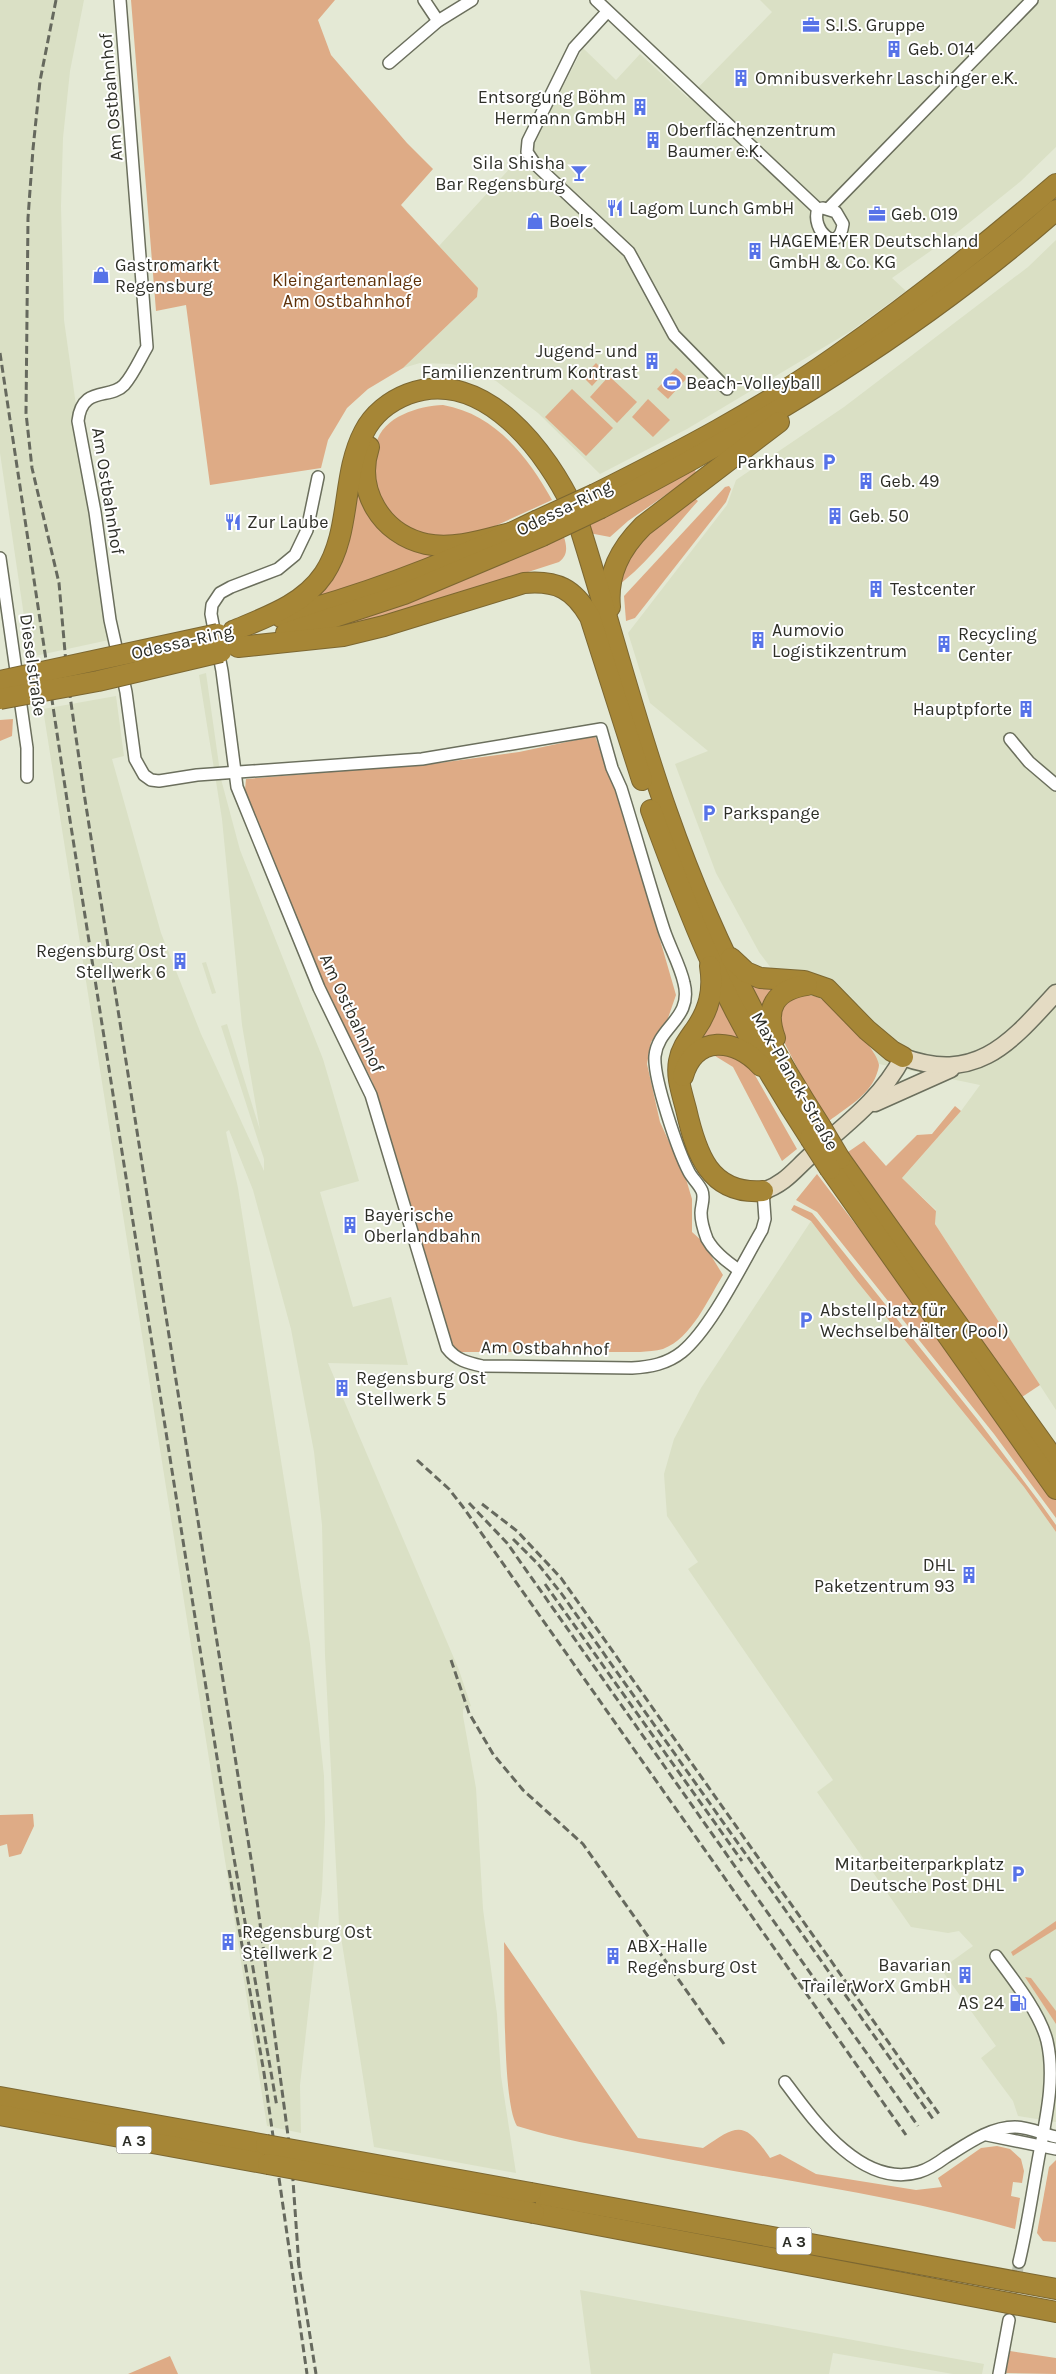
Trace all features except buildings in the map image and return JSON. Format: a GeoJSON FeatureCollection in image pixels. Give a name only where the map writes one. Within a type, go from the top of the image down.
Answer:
{"type":"FeatureCollection","features":[{"type":"Feature","properties":{"kind":"highway","name":"Odessa-Ring"},"geometry":{"type":"LineString","coordinates":[[598,501],[659,462],[773,397],[834,358],[940,280],[1056,184]]}},
{"type":"Feature","properties":{"kind":"highway","name":"Odessa-Ring"},"geometry":{"type":"LineString","coordinates":[[0,681],[228,641],[326,621],[404,594],[598,501],[700,456],[846,368],[954,294],[1056,210]]}},
{"type":"Feature","properties":{"kind":"highway"},"geometry":{"type":"LineString","coordinates":[[619,656],[608,590],[616,562],[631,538],[643,526],[846,368]]}},
{"type":"Feature","properties":{"kind":"highway"},"geometry":{"type":"LineString","coordinates":[[228,641],[287,606],[316,585],[326,572],[337,544],[352,463],[364,432],[372,420],[390,403],[416,391],[432,388],[462,393],[496,409],[513,422],[544,456],[565,490],[575,512],[619,656]]}},
{"type":"Feature","properties":{"kind":"highway"},"geometry":{"type":"LineString","coordinates":[[514,532],[479,541],[442,545],[427,544],[398,532],[383,520],[373,505],[364,474],[366,457],[372,440],[384,422],[398,411],[413,404],[445,400],[458,403],[490,418],[507,430],[522,445],[556,496],[571,534],[596,615],[626,730]]}},
{"type":"Feature","properties":{"kind":"highway","name":"Odessa-Ring"},"geometry":{"type":"LineString","coordinates":[[0,699],[98,681],[228,641],[459,557],[514,532],[539,529]]}},
{"type":"Feature","properties":{"kind":"highway"},"geometry":{"type":"LineString","coordinates":[[228,641],[343,636],[384,626],[500,590],[524,584],[545,582],[564,588],[574,594],[590,617],[626,730]]}},
{"type":"Feature","properties":{"kind":"highway","name":"Max-Planck-Straße"},"geometry":{"type":"LineString","coordinates":[[619,656],[667,814],[716,954]]}},
{"type":"Feature","properties":{"kind":"highway","name":"Max-Planck-Straße"},"geometry":{"type":"LineString","coordinates":[[626,730],[675,876],[778,1072],[835,1164],[1056,1489]]}},
{"type":"Feature","properties":{"kind":"highway"},"geometry":{"type":"LineString","coordinates":[[763,1191],[740,1190],[720,1181],[707,1169],[696,1149],[680,1088],[677,1072],[679,1058],[684,1045],[703,1019],[712,988],[716,954],[760,978],[804,981],[827,989],[867,1030],[903,1057]]}},
{"type":"Feature","properties":{"kind":"highway"},"geometry":{"type":"LineString","coordinates":[[778,1072],[770,1024],[773,1004],[782,993],[796,986],[815,984]]}},
{"type":"Feature","properties":{"kind":"highway"},"geometry":{"type":"LineString","coordinates":[[680,1088],[683,1073],[694,1055],[704,1048],[717,1044],[740,1048],[755,1060],[778,1072]]}},
{"type":"Feature","properties":{"kind":"highway","name":"Max-Planck-Straße"},"geometry":{"type":"LineString","coordinates":[[835,1164],[1056,1462]]}},
{"type":"Feature","properties":{"kind":"highway","name":"A 3"},"geometry":{"type":"LineString","coordinates":[[0,2097],[534,2213],[1056,2312]]}},
{"type":"Feature","properties":{"kind":"highway","name":"A 3"},"geometry":{"type":"LineString","coordinates":[[0,2115],[531,2193],[1056,2289]]}},
{"type":"Feature","properties":{"kind":"street","name":"Am Ostbahnhof"},"geometry":{"type":"LineString","coordinates":[[120,0],[147,347],[123,386],[93,397],[83,404],[79,412],[78,421],[95,512],[110,620],[126,692],[135,759],[139,769],[151,780],[159,781],[197,775],[422,759],[601,729],[612,768],[621,788],[664,932],[684,982],[686,995],[680,1017],[663,1035],[656,1047],[655,1059],[661,1097],[689,1172],[702,1191],[701,1213],[708,1241],[726,1261],[739,1270]]}},
{"type":"Feature","properties":{"kind":"street"},"geometry":{"type":"LineString","coordinates":[[424,0],[438,21]]}},
{"type":"Feature","properties":{"kind":"street"},"geometry":{"type":"LineString","coordinates":[[389,63],[438,21],[472,0]]}},
{"type":"Feature","properties":{"kind":"street"},"geometry":{"type":"LineString","coordinates":[[596,0],[824,209],[1032,0]]}},
{"type":"Feature","properties":{"kind":"street"},"geometry":{"type":"LineString","coordinates":[[607,12],[574,48],[528,141],[527,152],[534,164],[629,252],[674,335],[727,389]]}},
{"type":"Feature","properties":{"kind":"street","name":"Am Ostbahnhof"},"geometry":{"type":"LineString","coordinates":[[318,477],[307,530],[295,555],[278,569],[220,593],[212,605],[211,614],[222,671],[237,787],[320,988],[371,1095],[444,1342],[452,1355],[463,1361],[482,1366],[632,1368],[659,1364],[681,1352],[694,1340],[739,1270],[762,1230],[765,1219],[763,1191]]}},
{"type":"Feature","properties":{"kind":"street","name":"Dieselstraße"},"geometry":{"type":"LineString","coordinates":[[0,558],[27,748],[27,776]]}},
{"type":"Feature","properties":{"kind":"street"},"geometry":{"type":"LineString","coordinates":[[1010,739],[1028,762],[1056,785]]}},
{"type":"Feature","properties":{"kind":"street"},"geometry":{"type":"LineString","coordinates":[[869,1106],[960,1065],[995,1052],[1017,1036],[1056,993]]}},
{"type":"Feature","properties":{"kind":"street"},"geometry":{"type":"LineString","coordinates":[[763,1191],[775,1188],[786,1181],[810,1156],[869,1106],[893,1076],[903,1057],[929,1065],[960,1065]]}},
{"type":"Feature","properties":{"kind":"street"},"geometry":{"type":"LineString","coordinates":[[996,1956],[1037,2016],[1047,2038],[1051,2059],[1052,2078],[1020,2262]]}},
{"type":"Feature","properties":{"kind":"street"},"geometry":{"type":"LineString","coordinates":[[785,2082],[805,2108],[840,2147],[878,2171],[900,2174],[919,2172],[975,2139],[1000,2129],[1017,2127],[1042,2139],[1056,2149]]}},
{"type":"Feature","properties":{"kind":"street"},"geometry":{"type":"LineString","coordinates":[[1042,2139],[1056,2137]]}},
{"type":"Feature","properties":{"kind":"street"},"geometry":{"type":"LineString","coordinates":[[1000,2374],[1009,2320]]}},
{"type":"Feature","properties":{"kind":"shaded area"},"geometry":{"type":"Polygon","coordinates":[[[0,0],[84,0],[70,71],[63,138],[61,206],[64,320],[109,640],[30,657],[0,453],[0,0]]]}},
{"type":"Feature","properties":{"kind":"shaded area"},"geometry":{"type":"Polygon","coordinates":[[[760,0],[1056,0],[1056,147],[1021,181],[959,231],[892,278],[906,291],[851,331],[687,429],[600,474],[538,413],[496,381],[468,368],[451,364],[420,363],[403,368],[477,297],[478,288],[439,246],[534,142],[583,48],[616,80],[640,54],[688,98],[772,12],[760,0]]]}},
{"type":"Feature","properties":{"kind":"shaded area"},"geometry":{"type":"Polygon","coordinates":[[[1056,240],[1056,1410],[935,1224],[936,1210],[902,1178],[961,1111],[980,1085],[879,1064],[871,1048],[827,1002],[816,996],[802,994],[792,996],[759,952],[716,873],[675,764],[708,751],[650,703],[628,633],[727,505],[736,480],[844,407],[1028,267],[1056,240]]]}},
{"type":"Feature","properties":{"kind":"shaded area"},"geometry":{"type":"Polygon","coordinates":[[[206,673],[221,779],[240,850],[323,1059],[359,1181],[320,1192],[353,1307],[391,1297],[408,1365],[328,1363],[459,1670],[471,1706],[463,1709],[463,1716],[476,1788],[483,1909],[497,2014],[501,2076],[516,2173],[374,2147],[339,1924],[325,1655],[322,1525],[314,1452],[291,1329],[253,1190],[229,1130],[226,1132],[238,1188],[310,1644],[324,1776],[325,1822],[322,1891],[300,2085],[301,2133],[267,2126],[43,709],[116,696],[124,756],[112,759],[161,933],[201,1034],[264,1171],[264,1159],[221,1026],[227,1024],[260,1130],[242,1025],[222,819],[199,675],[206,673]]]}},
{"type":"Feature","properties":{"kind":"shaded area"},"geometry":{"type":"Polygon","coordinates":[[[206,962],[216,993],[212,994],[202,963],[206,962]]]}},
{"type":"Feature","properties":{"kind":"shaded area"},"geometry":{"type":"Polygon","coordinates":[[[811,1221],[856,1280],[1024,1487],[1056,1532],[1056,2122],[1018,2116],[1013,2101],[981,2058],[996,2046],[941,1969],[973,1946],[959,1931],[948,1933],[911,1927],[817,1792],[833,1780],[688,1569],[698,1562],[667,1516],[664,1474],[674,1439],[701,1388],[811,1221]]]}},
{"type":"Feature","properties":{"kind":"shaded area"},"geometry":{"type":"Polygon","coordinates":[[[580,2290],[984,2364],[982,2374],[953,2374],[833,2353],[829,2374],[591,2374],[580,2290]]]}},
{"type":"Feature","properties":{"kind":"green space","name":"Kleingartenanlage Am Ostbahnhof"},"geometry":{"type":"Polygon","coordinates":[[[131,0],[335,0],[318,20],[331,55],[407,143],[433,169],[401,205],[478,288],[477,297],[403,368],[368,389],[347,408],[328,440],[321,468],[210,485],[186,305],[156,311],[131,0]]]}},
{"type":"Feature","properties":{"kind":"green space"},"geometry":{"type":"Polygon","coordinates":[[[596,363],[605,372],[592,386],[583,377],[596,363]]]}},
{"type":"Feature","properties":{"kind":"green space","name":"Beach-Volleyball"},"geometry":{"type":"Polygon","coordinates":[[[676,368],[687,378],[668,399],[657,389],[676,368]]]}},
{"type":"Feature","properties":{"kind":"green space"},"geometry":{"type":"Polygon","coordinates":[[[609,376],[637,402],[617,423],[590,397],[609,376]]]}},
{"type":"Feature","properties":{"kind":"green space"},"geometry":{"type":"Polygon","coordinates":[[[572,389],[613,428],[586,456],[545,417],[572,389]]]}},
{"type":"Feature","properties":{"kind":"green space"},"geometry":{"type":"Polygon","coordinates":[[[648,399],[670,420],[653,437],[632,417],[648,399]]]}},
{"type":"Feature","properties":{"kind":"green space"},"geometry":{"type":"Polygon","coordinates":[[[443,405],[462,410],[479,418],[508,440],[532,468],[552,500],[482,532],[450,540],[404,530],[372,491],[373,461],[376,444],[386,426],[403,414],[413,410],[443,405]]]}},
{"type":"Feature","properties":{"kind":"green space"},"geometry":{"type":"Polygon","coordinates":[[[695,468],[696,474],[628,521],[610,537],[589,533],[586,525],[695,468]]]}},
{"type":"Feature","properties":{"kind":"green space"},"geometry":{"type":"Polygon","coordinates":[[[354,475],[364,498],[445,555],[312,602],[354,475]]]}},
{"type":"Feature","properties":{"kind":"green space"},"geometry":{"type":"Polygon","coordinates":[[[729,486],[731,489],[726,502],[635,618],[626,621],[624,596],[725,487],[729,486]]]}},
{"type":"Feature","properties":{"kind":"green space"},"geometry":{"type":"Polygon","coordinates":[[[691,495],[698,501],[647,559],[612,590],[628,553],[691,495]]]}},
{"type":"Feature","properties":{"kind":"green space"},"geometry":{"type":"Polygon","coordinates":[[[564,537],[566,551],[564,557],[559,562],[367,624],[338,630],[334,625],[468,577],[564,537]]]}},
{"type":"Feature","properties":{"kind":"green space"},"geometry":{"type":"Polygon","coordinates":[[[13,719],[12,736],[0,741],[0,720],[13,719]]]}},
{"type":"Feature","properties":{"kind":"green space"},"geometry":{"type":"Polygon","coordinates":[[[595,736],[624,815],[676,995],[667,1021],[651,1042],[647,1064],[660,1122],[686,1179],[692,1199],[692,1232],[702,1241],[723,1275],[691,1327],[673,1344],[663,1349],[640,1352],[459,1352],[452,1344],[372,1081],[326,989],[245,790],[246,779],[439,763],[519,752],[595,736]]]}},
{"type":"Feature","properties":{"kind":"green space"},"geometry":{"type":"Polygon","coordinates":[[[748,979],[780,984],[765,1012],[748,979]]]}},
{"type":"Feature","properties":{"kind":"green space"},"geometry":{"type":"Polygon","coordinates":[[[802,994],[815,996],[824,1001],[843,1017],[871,1048],[879,1065],[876,1076],[868,1090],[829,1121],[814,1101],[777,1028],[783,1002],[802,994]]]}},
{"type":"Feature","properties":{"kind":"green space"},"geometry":{"type":"Polygon","coordinates":[[[716,995],[742,1042],[688,1050],[716,995]]]}},
{"type":"Feature","properties":{"kind":"green space"},"geometry":{"type":"Polygon","coordinates":[[[716,1048],[748,1063],[797,1149],[782,1161],[733,1067],[707,1051],[716,1048]]]}},
{"type":"Feature","properties":{"kind":"green space"},"geometry":{"type":"Polygon","coordinates":[[[955,1106],[961,1111],[902,1178],[936,1211],[935,1224],[1040,1385],[1022,1397],[848,1152],[864,1141],[886,1166],[917,1135],[932,1134],[955,1106]]]}},
{"type":"Feature","properties":{"kind":"green space"},"geometry":{"type":"Polygon","coordinates":[[[817,1174],[902,1285],[1056,1499],[1056,1518],[994,1434],[817,1212],[796,1200],[817,1174]]]}},
{"type":"Feature","properties":{"kind":"green space"},"geometry":{"type":"Polygon","coordinates":[[[794,1205],[812,1213],[817,1219],[977,1419],[1056,1525],[1056,1532],[1024,1487],[856,1280],[811,1221],[791,1210],[794,1205]]]}},
{"type":"Feature","properties":{"kind":"green space"},"geometry":{"type":"Polygon","coordinates":[[[33,1814],[34,1826],[21,1854],[9,1857],[7,1844],[0,1846],[0,1815],[33,1814]]]}},
{"type":"Feature","properties":{"kind":"green space"},"geometry":{"type":"Polygon","coordinates":[[[1056,1921],[1056,1929],[1013,1956],[1011,1952],[1056,1921]]]}},
{"type":"Feature","properties":{"kind":"green space"},"geometry":{"type":"Polygon","coordinates":[[[504,1942],[638,2138],[703,2148],[725,2134],[740,2130],[747,2132],[753,2137],[770,2158],[780,2154],[816,2174],[916,2190],[942,2187],[938,2178],[981,2148],[997,2146],[1010,2149],[1021,2159],[1024,2171],[1022,2183],[1013,2182],[1011,2196],[1020,2198],[1015,2229],[876,2196],[595,2145],[517,2126],[512,2113],[507,2066],[504,1942]]]}},
{"type":"Feature","properties":{"kind":"green space"},"geometry":{"type":"Polygon","coordinates":[[[1025,1977],[1031,1978],[1056,2011],[1056,2024],[1025,1977]]]}},
{"type":"Feature","properties":{"kind":"green space"},"geometry":{"type":"Polygon","coordinates":[[[1056,2160],[1056,2242],[1043,2241],[1037,2233],[1049,2167],[1056,2160]]]}},
{"type":"Feature","properties":{"kind":"green space"},"geometry":{"type":"Polygon","coordinates":[[[1010,2351],[1056,2358],[1056,2374],[1006,2373],[1010,2351]]]}},
{"type":"Feature","properties":{"kind":"green space"},"geometry":{"type":"Polygon","coordinates":[[[170,2356],[178,2374],[128,2374],[170,2356]]]}},
{"type":"Feature","properties":{"kind":"tunnel"},"geometry":{"type":"LineString","coordinates":[[1009,2320],[1019,2262]]}},
{"type":"Feature","properties":{"kind":"railway"},"geometry":{"type":"LineString","coordinates":[[56,0],[40,81],[33,149],[28,218],[26,413],[32,468],[59,583],[67,675],[84,793],[254,1878],[292,2166],[299,2267]]}},
{"type":"Feature","properties":{"kind":"railway"},"geometry":{"type":"LineString","coordinates":[[0,353],[70,820],[221,1783],[277,2107]]}},
{"type":"Feature","properties":{"kind":"railway"},"geometry":{"type":"LineString","coordinates":[[417,1460],[449,1489],[463,1507],[906,2135]]}},
{"type":"Feature","properties":{"kind":"railway"},"geometry":{"type":"LineString","coordinates":[[469,1503],[507,1543],[918,2126]]}},
{"type":"Feature","properties":{"kind":"railway"},"geometry":{"type":"LineString","coordinates":[[482,1504],[517,1531],[561,1578],[939,2114]]}},
{"type":"Feature","properties":{"kind":"railway"},"geometry":{"type":"LineString","coordinates":[[513,1539],[538,1564],[561,1593],[933,2119]]}},
{"type":"Feature","properties":{"kind":"railway"},"geometry":{"type":"LineString","coordinates":[[545,1584],[742,1861]]}},
{"type":"Feature","properties":{"kind":"railway"},"geometry":{"type":"LineString","coordinates":[[451,1660],[469,1713],[493,1754],[523,1790],[583,1844],[724,2044]]}},
{"type":"Feature","properties":{"kind":"railway"},"geometry":{"type":"LineString","coordinates":[[229,1870],[264,2073],[307,2374]]}},
{"type":"Feature","properties":{"kind":"railway"},"geometry":{"type":"LineString","coordinates":[[298,2260],[316,2374]]}},
{"type":"Feature","properties":{"kind":"place","name":"S.I.S. Gruppe"},"geometry":{"type":"Point","coordinates":[811,25]}},
{"type":"Feature","properties":{"kind":"place","name":"Geb. O14"},"geometry":{"type":"Point","coordinates":[894,49]}},
{"type":"Feature","properties":{"kind":"place","name":"Omnibusverkehr Laschinger e.K."},"geometry":{"type":"Point","coordinates":[741,78]}},
{"type":"Feature","properties":{"kind":"place","name":"Entsorgung Böhm Hermann GmbH"},"geometry":{"type":"Point","coordinates":[640,107]}},
{"type":"Feature","properties":{"kind":"place","name":"Oberflächenzentrum Baumer e.K."},"geometry":{"type":"Point","coordinates":[653,140]}},
{"type":"Feature","properties":{"kind":"place","name":"Sila Shisha Bar Regensburg"},"geometry":{"type":"Point","coordinates":[579,173]}},
{"type":"Feature","properties":{"kind":"place","name":"Lagom Lunch GmbH"},"geometry":{"type":"Point","coordinates":[615,208]}},
{"type":"Feature","properties":{"kind":"place","name":"Geb. O19"},"geometry":{"type":"Point","coordinates":[877,214]}},
{"type":"Feature","properties":{"kind":"place","name":"Boels"},"geometry":{"type":"Point","coordinates":[535,221]}},
{"type":"Feature","properties":{"kind":"place","name":"HAGEMEYER Deutschland GmbH & Co. KG"},"geometry":{"type":"Point","coordinates":[755,251]}},
{"type":"Feature","properties":{"kind":"place","name":"Gastromarkt Regensburg"},"geometry":{"type":"Point","coordinates":[101,275]}},
{"type":"Feature","properties":{"kind":"place","name":"Jugend- und Familienzentrum Kontrast"},"geometry":{"type":"Point","coordinates":[652,361]}},
{"type":"Feature","properties":{"kind":"place","name":"Beach-Volleyball"},"geometry":{"type":"Point","coordinates":[672,383]}},
{"type":"Feature","properties":{"kind":"place","name":"Parkhaus"},"geometry":{"type":"Point","coordinates":[829,462]}},
{"type":"Feature","properties":{"kind":"place","name":"Geb. 49"},"geometry":{"type":"Point","coordinates":[866,481]}},
{"type":"Feature","properties":{"kind":"place","name":"Geb. 50"},"geometry":{"type":"Point","coordinates":[835,516]}},
{"type":"Feature","properties":{"kind":"place","name":"Zur Laube"},"geometry":{"type":"Point","coordinates":[233,522]}},
{"type":"Feature","properties":{"kind":"place","name":"Testcenter"},"geometry":{"type":"Point","coordinates":[876,589]}},
{"type":"Feature","properties":{"kind":"place","name":"Aumovio Logistikzentrum"},"geometry":{"type":"Point","coordinates":[758,640]}},
{"type":"Feature","properties":{"kind":"place","name":"Recycling Center"},"geometry":{"type":"Point","coordinates":[944,644]}},
{"type":"Feature","properties":{"kind":"place","name":"Hauptpforte"},"geometry":{"type":"Point","coordinates":[1026,709]}},
{"type":"Feature","properties":{"kind":"place","name":"Parkspange"},"geometry":{"type":"Point","coordinates":[709,813]}},
{"type":"Feature","properties":{"kind":"place","name":"Regensburg Ost Stellwerk 6"},"geometry":{"type":"Point","coordinates":[180,961]}},
{"type":"Feature","properties":{"kind":"place","name":"Bayerische Oberlandbahn"},"geometry":{"type":"Point","coordinates":[350,1225]}},
{"type":"Feature","properties":{"kind":"place","name":"Abstellplatz für Wechselbehälter (Pool)"},"geometry":{"type":"Point","coordinates":[806,1320]}},
{"type":"Feature","properties":{"kind":"place","name":"Regensburg Ost Stellwerk 5"},"geometry":{"type":"Point","coordinates":[342,1388]}},
{"type":"Feature","properties":{"kind":"place","name":"DHL Paketzentrum 93"},"geometry":{"type":"Point","coordinates":[969,1575]}},
{"type":"Feature","properties":{"kind":"place","name":"Mitarbeiterparkplatz Deutsche Post DHL"},"geometry":{"type":"Point","coordinates":[1018,1874]}},
{"type":"Feature","properties":{"kind":"place","name":"Regensburg Ost Stellwerk 2"},"geometry":{"type":"Point","coordinates":[228,1942]}},
{"type":"Feature","properties":{"kind":"place","name":"ABX-Halle Regensburg Ost"},"geometry":{"type":"Point","coordinates":[613,1956]}},
{"type":"Feature","properties":{"kind":"place","name":"Bavarian TrailerWorX GmbH"},"geometry":{"type":"Point","coordinates":[965,1975]}},
{"type":"Feature","properties":{"kind":"place","name":"AS 24"},"geometry":{"type":"Point","coordinates":[1018,2003]}}]}
